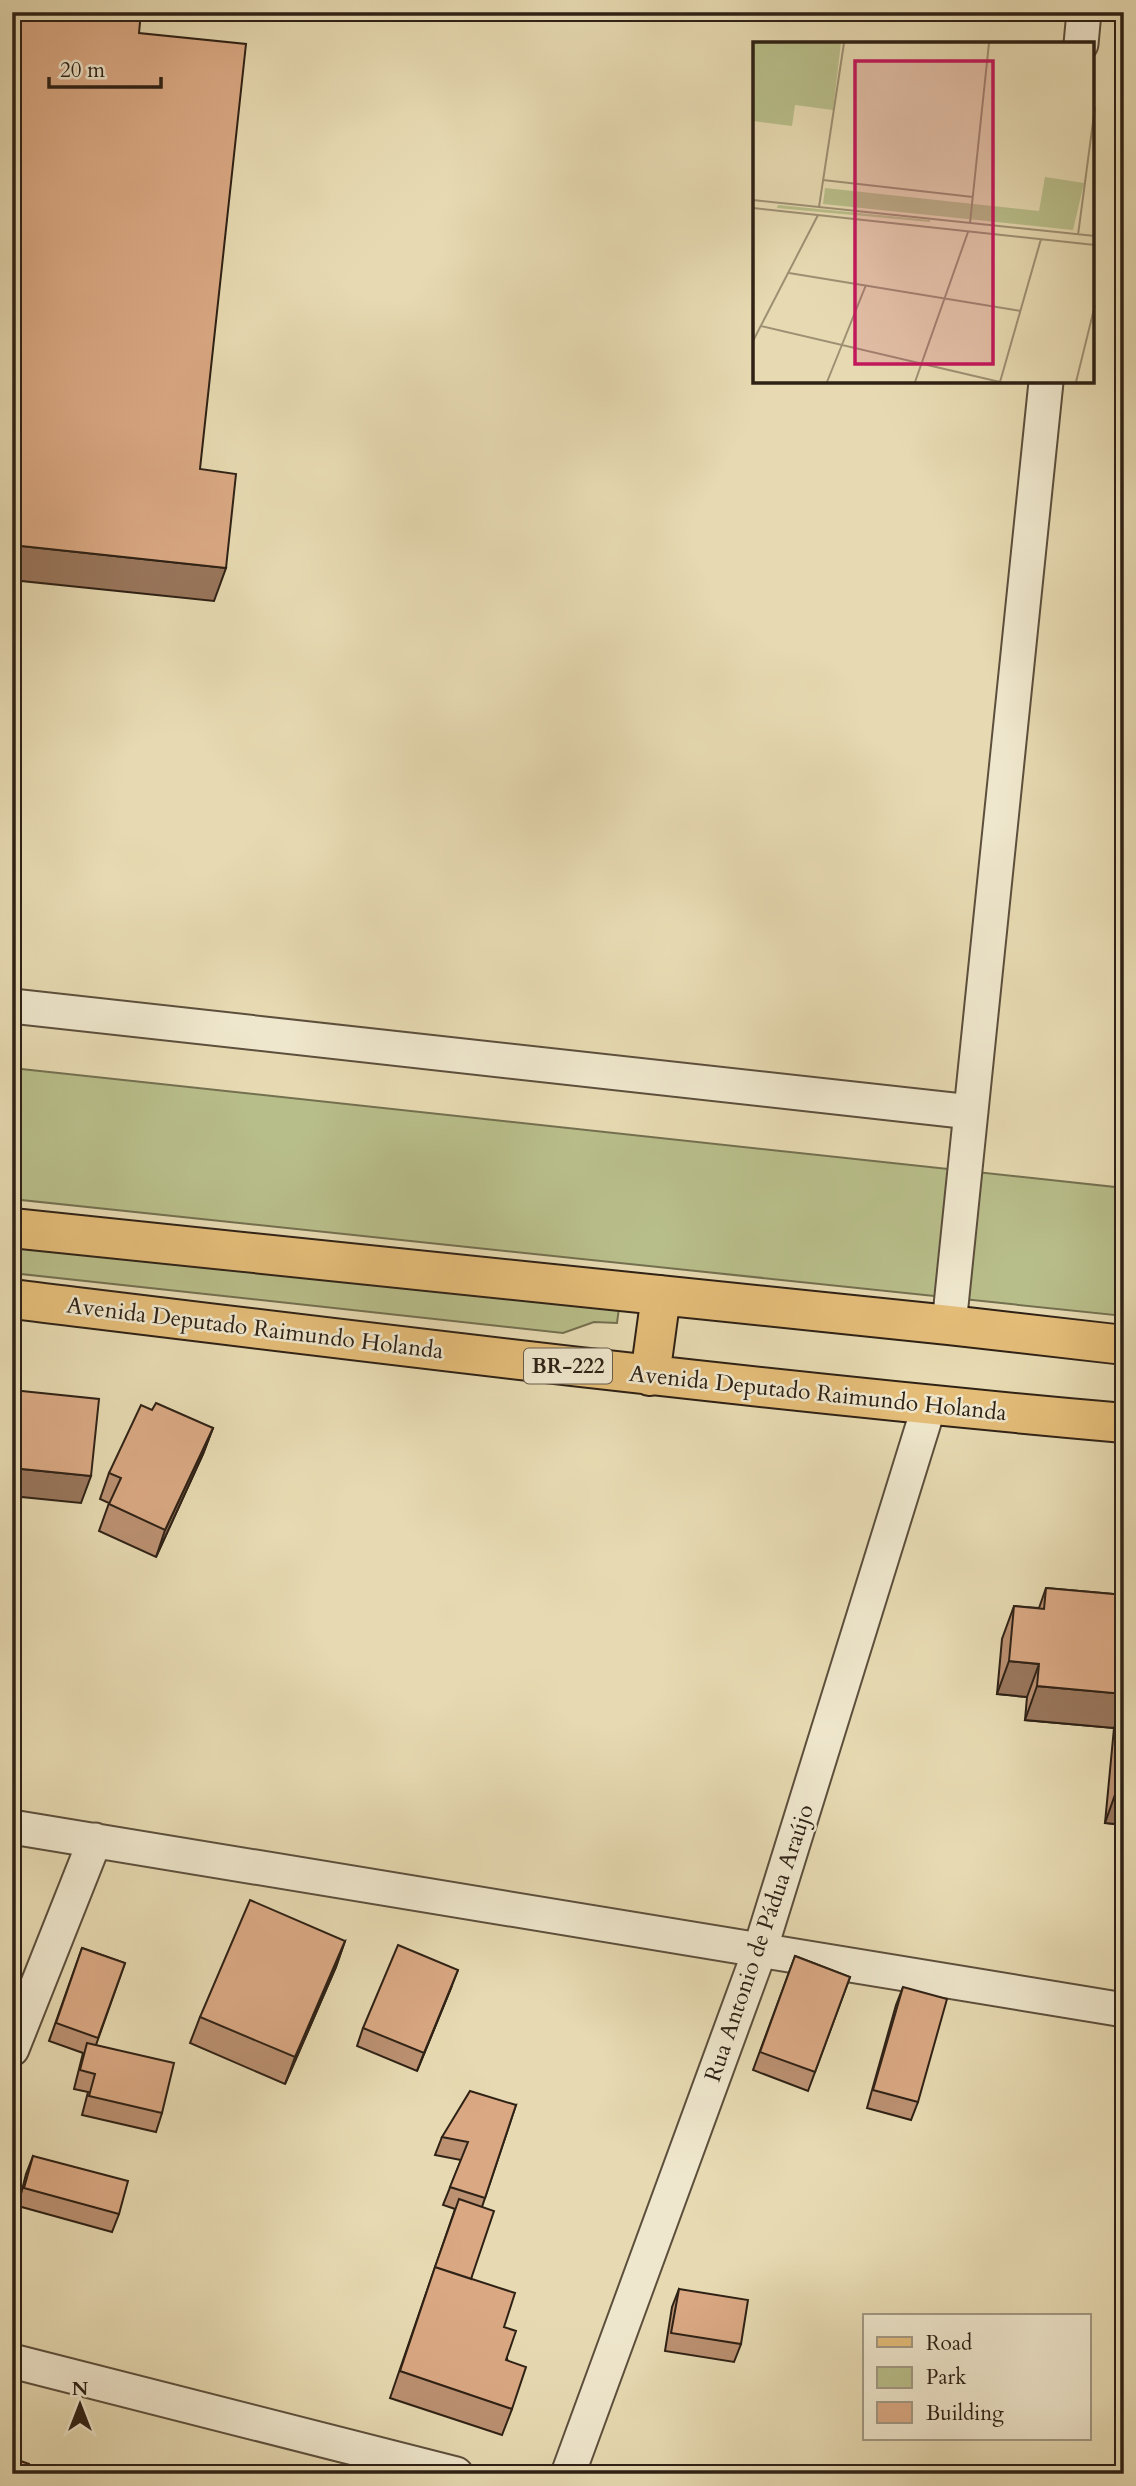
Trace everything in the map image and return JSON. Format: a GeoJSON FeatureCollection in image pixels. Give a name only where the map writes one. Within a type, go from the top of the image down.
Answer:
{"type":"FeatureCollection","features":[{"type":"Feature","properties":{"kind":"main road"},"geometry":{"type":"LineString","coordinates":[[12,1228],[1124,1345]]}},
{"type":"Feature","properties":{"kind":"main road"},"geometry":{"type":"LineString","coordinates":[[650,1376],[661,1295]]}},
{"type":"Feature","properties":{"kind":"main road","name":"Avenida Deputado Raimundo Holanda"},"geometry":{"type":"LineString","coordinates":[[12,1299],[650,1376],[929,1406],[1124,1423]]}},
{"type":"Feature","properties":{"kind":"street"},"geometry":{"type":"LineString","coordinates":[[1081,42],[1084,12]]}},
{"type":"Feature","properties":{"kind":"street"},"geometry":{"type":"LineString","coordinates":[[949,1325],[1046,383]]}},
{"type":"Feature","properties":{"kind":"street"},"geometry":{"type":"LineString","coordinates":[[12,1006],[971,1112]]}},
{"type":"Feature","properties":{"kind":"street","name":"Rua Antonio de Pádua Araújo"},"geometry":{"type":"LineString","coordinates":[[568,2474],[760,1950],[929,1406]]}},
{"type":"Feature","properties":{"kind":"street"},"geometry":{"type":"LineString","coordinates":[[12,1827],[1124,2010]]}},
{"type":"Feature","properties":{"kind":"street"},"geometry":{"type":"LineString","coordinates":[[12,2049],[95,1840]]}},
{"type":"Feature","properties":{"kind":"street"},"geometry":{"type":"LineString","coordinates":[[12,2361],[456,2474]]}},
{"type":"Feature","properties":{"kind":"green space"},"geometry":{"type":"Polygon","coordinates":[[[12,1068],[1124,1188],[1124,1316],[12,1199],[12,1068]]]}},
{"type":"Feature","properties":{"kind":"green space"},"geometry":{"type":"Polygon","coordinates":[[[12,1245],[619,1308],[617,1323],[594,1322],[563,1333],[12,1273],[12,1245]]]}},
{"type":"Feature","properties":{"kind":"building"},"geometry":{"type":"Polygon","coordinates":[[[12,12],[141,12],[139,33],[246,44],[200,469],[236,474],[226,568],[12,545],[12,12]]]}},
{"type":"Feature","properties":{"kind":"building"},"geometry":{"type":"Polygon","coordinates":[[[12,1390],[99,1399],[91,1476],[12,1468],[12,1390]]]}},
{"type":"Feature","properties":{"kind":"building"},"geometry":{"type":"Polygon","coordinates":[[[156,1403],[213,1428],[165,1530],[109,1504],[121,1478],[109,1473],[141,1405],[152,1410],[156,1403]]]}},
{"type":"Feature","properties":{"kind":"building"},"geometry":{"type":"Polygon","coordinates":[[[1046,1588],[1124,1595],[1124,1694],[1037,1686],[1039,1664],[1009,1661],[1014,1606],[1044,1609],[1046,1588]]]}},
{"type":"Feature","properties":{"kind":"building"},"geometry":{"type":"Polygon","coordinates":[[[12,1608],[20,1611],[12,1629],[12,1608]]]}},
{"type":"Feature","properties":{"kind":"building"},"geometry":{"type":"Polygon","coordinates":[[[1124,1717],[1124,1790],[1117,1789],[1124,1717]]]}},
{"type":"Feature","properties":{"kind":"building"},"geometry":{"type":"Polygon","coordinates":[[[250,1900],[345,1941],[295,2057],[200,2017],[250,1900]]]}},
{"type":"Feature","properties":{"kind":"building"},"geometry":{"type":"Polygon","coordinates":[[[398,1945],[458,1970],[424,2053],[363,2028],[398,1945]]]}},
{"type":"Feature","properties":{"kind":"building"},"geometry":{"type":"Polygon","coordinates":[[[82,1948],[125,1963],[98,2038],[56,2023],[82,1948]]]}},
{"type":"Feature","properties":{"kind":"building"},"geometry":{"type":"Polygon","coordinates":[[[795,1956],[850,1977],[815,2072],[760,2052],[795,1956]]]}},
{"type":"Feature","properties":{"kind":"building"},"geometry":{"type":"Polygon","coordinates":[[[903,1987],[947,1999],[918,2102],[873,2090],[903,1987]]]}},
{"type":"Feature","properties":{"kind":"building"},"geometry":{"type":"Polygon","coordinates":[[[87,2043],[174,2063],[162,2113],[89,2096],[95,2074],[80,2070],[87,2043]]]}},
{"type":"Feature","properties":{"kind":"building"},"geometry":{"type":"Polygon","coordinates":[[[470,2091],[516,2105],[485,2198],[450,2187],[468,2142],[442,2137],[470,2091]]]}},
{"type":"Feature","properties":{"kind":"building"},"geometry":{"type":"Polygon","coordinates":[[[33,2156],[128,2181],[119,2214],[24,2188],[33,2156]]]}},
{"type":"Feature","properties":{"kind":"building"},"geometry":{"type":"Polygon","coordinates":[[[459,2199],[494,2211],[471,2279],[435,2267],[459,2199]]]}},
{"type":"Feature","properties":{"kind":"building"},"geometry":{"type":"Polygon","coordinates":[[[435,2267],[515,2293],[504,2327],[516,2331],[506,2360],[526,2367],[512,2409],[400,2371],[435,2267]]]}},
{"type":"Feature","properties":{"kind":"building"},"geometry":{"type":"Polygon","coordinates":[[[679,2289],[748,2300],[741,2344],[671,2333],[679,2289]]]}},
{"type":"Feature","properties":{"kind":"building"},"geometry":{"type":"Polygon","coordinates":[[[12,2458],[29,2464],[26,2474],[12,2474],[12,2458]]]}}]}
